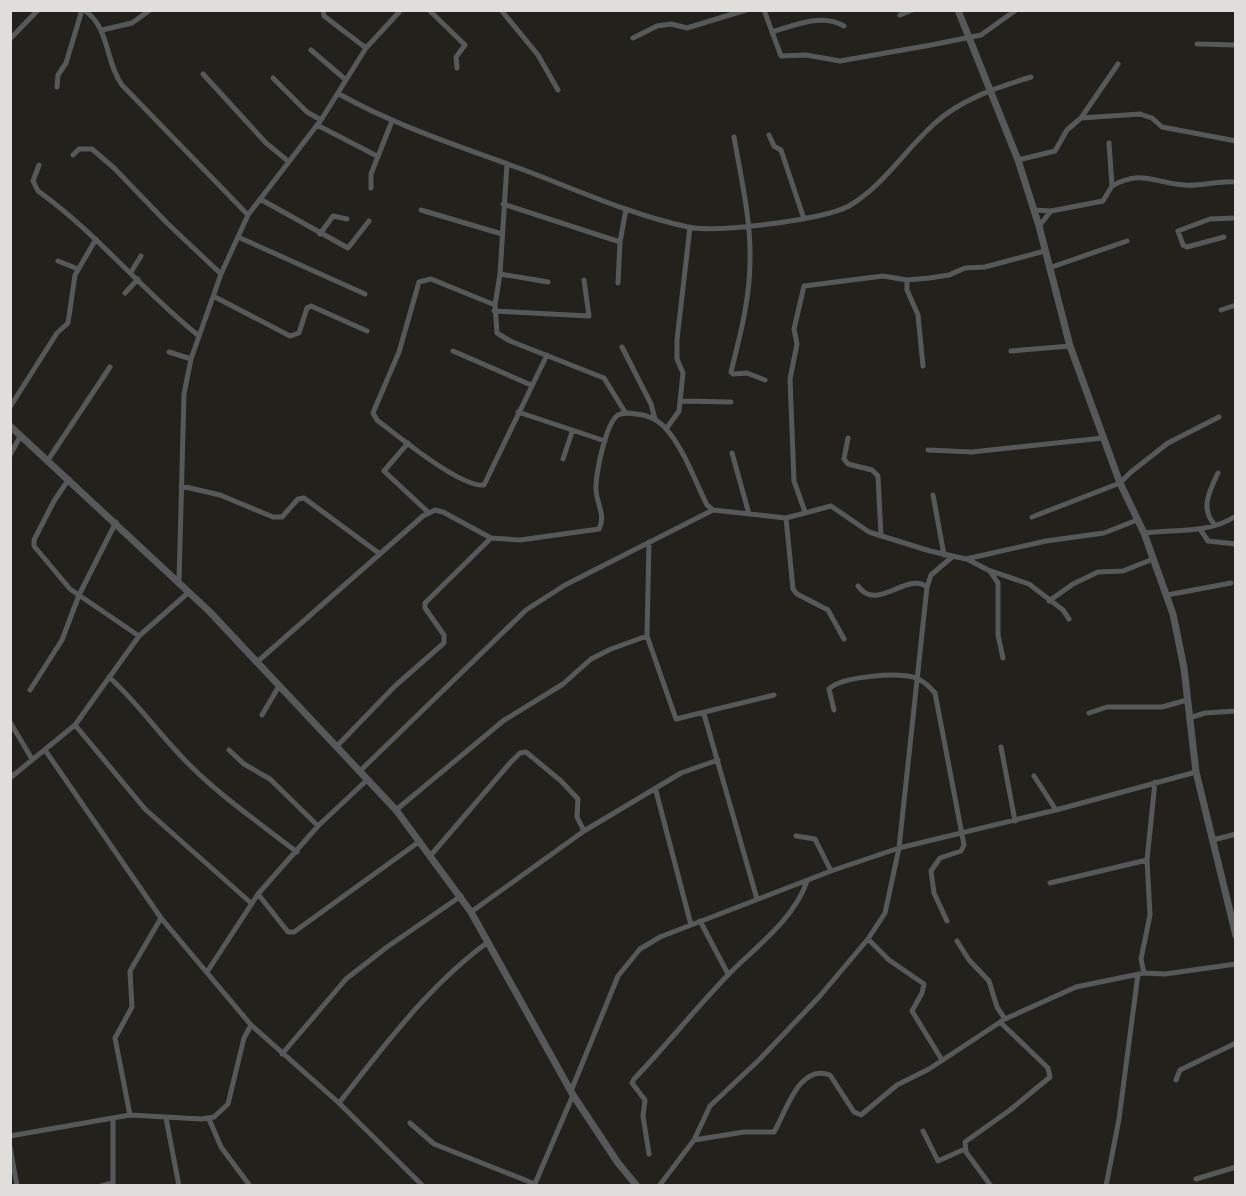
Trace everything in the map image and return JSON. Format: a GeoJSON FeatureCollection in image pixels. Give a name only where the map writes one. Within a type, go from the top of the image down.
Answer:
{"type":"FeatureCollection","features":[{"type":"Feature","properties":{"kind":"street"},"geometry":{"type":"LineString","coordinates":[[10,39],[38,10]]}},
{"type":"Feature","properties":{"kind":"street"},"geometry":{"type":"LineString","coordinates":[[57,87],[58,75],[66,63],[83,10],[95,18],[102,30],[111,67],[122,85],[248,214]]}},
{"type":"Feature","properties":{"kind":"street"},"geometry":{"type":"LineString","coordinates":[[102,30],[132,23],[150,10]]}},
{"type":"Feature","properties":{"kind":"street"},"geometry":{"type":"LineString","coordinates":[[323,10],[324,16],[366,48]]}},
{"type":"Feature","properties":{"kind":"street"},"geometry":{"type":"LineString","coordinates":[[179,582],[184,394],[190,359],[215,297],[221,274],[248,214],[319,123],[366,48],[400,10]]}},
{"type":"Feature","properties":{"kind":"street"},"geometry":{"type":"LineString","coordinates":[[429,10],[465,45],[456,57],[457,68]]}},
{"type":"Feature","properties":{"kind":"street"},"geometry":{"type":"LineString","coordinates":[[501,10],[538,55],[558,90]]}},
{"type":"Feature","properties":{"kind":"street"},"geometry":{"type":"LineString","coordinates":[[633,38],[657,26],[671,24],[687,28],[746,10]]}},
{"type":"Feature","properties":{"kind":"street"},"geometry":{"type":"LineString","coordinates":[[764,10],[783,57],[806,55],[834,62],[981,35],[1016,10]]}},
{"type":"Feature","properties":{"kind":"street"},"geometry":{"type":"LineString","coordinates":[[900,15],[912,10]]}},
{"type":"Feature","properties":{"kind":"street"},"geometry":{"type":"LineString","coordinates":[[958,10],[1018,160],[1039,226],[1070,346],[1120,483],[1144,533],[1167,595],[1184,668],[1196,771],[1236,936]]}},
{"type":"Feature","properties":{"kind":"street"},"geometry":{"type":"LineString","coordinates":[[772,32],[809,21],[832,21],[844,26]]}},
{"type":"Feature","properties":{"kind":"street"},"geometry":{"type":"LineString","coordinates":[[1197,45],[1236,45]]}},
{"type":"Feature","properties":{"kind":"street"},"geometry":{"type":"LineString","coordinates":[[311,50],[346,80]]}},
{"type":"Feature","properties":{"kind":"street"},"geometry":{"type":"LineString","coordinates":[[1018,160],[1055,151],[1067,130],[1081,118],[1118,64]]}},
{"type":"Feature","properties":{"kind":"street"},"geometry":{"type":"LineString","coordinates":[[203,74],[266,143],[288,161]]}},
{"type":"Feature","properties":{"kind":"street"},"geometry":{"type":"LineString","coordinates":[[339,94],[392,121],[626,209],[690,227],[749,225],[804,219],[831,213],[860,198],[887,174],[933,124],[948,113],[991,89],[1031,77]]}},
{"type":"Feature","properties":{"kind":"street"},"geometry":{"type":"LineString","coordinates":[[273,78],[319,123],[377,156]]}},
{"type":"Feature","properties":{"kind":"street"},"geometry":{"type":"LineString","coordinates":[[1081,118],[1140,114],[1152,118],[1162,127],[1236,141]]}},
{"type":"Feature","properties":{"kind":"street"},"geometry":{"type":"LineString","coordinates":[[371,188],[371,174],[392,121]]}},
{"type":"Feature","properties":{"kind":"street"},"geometry":{"type":"LineString","coordinates":[[769,135],[774,146],[781,150],[804,219]]}},
{"type":"Feature","properties":{"kind":"street"},"geometry":{"type":"LineString","coordinates":[[734,137],[749,225],[749,281],[731,372],[747,373],[765,380]]}},
{"type":"Feature","properties":{"kind":"street"},"geometry":{"type":"LineString","coordinates":[[1109,143],[1112,186]]}},
{"type":"Feature","properties":{"kind":"street"},"geometry":{"type":"LineString","coordinates":[[73,155],[79,149],[92,149],[221,274]]}},
{"type":"Feature","properties":{"kind":"street"},"geometry":{"type":"LineString","coordinates":[[507,164],[500,274],[494,308],[495,328],[501,337],[607,380],[625,412]]}},
{"type":"Feature","properties":{"kind":"street"},"geometry":{"type":"LineString","coordinates":[[39,165],[33,175],[34,186],[96,239],[170,313],[199,336]]}},
{"type":"Feature","properties":{"kind":"street"},"geometry":{"type":"LineString","coordinates":[[1034,210],[1051,211],[1103,201],[1112,186],[1132,177],[1186,186],[1236,182]]}},
{"type":"Feature","properties":{"kind":"street"},"geometry":{"type":"LineString","coordinates":[[260,199],[348,248],[369,221]]}},
{"type":"Feature","properties":{"kind":"street"},"geometry":{"type":"LineString","coordinates":[[503,204],[620,242]]}},
{"type":"Feature","properties":{"kind":"street"},"geometry":{"type":"LineString","coordinates":[[618,283],[620,242],[626,209]]}},
{"type":"Feature","properties":{"kind":"street"},"geometry":{"type":"LineString","coordinates":[[421,210],[502,234]]}},
{"type":"Feature","properties":{"kind":"street"},"geometry":{"type":"LineString","coordinates":[[1039,226],[1051,211]]}},
{"type":"Feature","properties":{"kind":"street"},"geometry":{"type":"LineString","coordinates":[[320,234],[333,216],[347,219]]}},
{"type":"Feature","properties":{"kind":"street"},"geometry":{"type":"LineString","coordinates":[[1224,237],[1187,247],[1183,245],[1178,231],[1210,219],[1236,218]]}},
{"type":"Feature","properties":{"kind":"street"},"geometry":{"type":"LineString","coordinates":[[666,429],[678,414],[680,401],[683,373],[677,359],[677,340],[690,227]]}},
{"type":"Feature","properties":{"kind":"street"},"geometry":{"type":"LineString","coordinates":[[238,237],[365,294]]}},
{"type":"Feature","properties":{"kind":"street"},"geometry":{"type":"LineString","coordinates":[[10,407],[57,333],[68,322],[78,268],[96,239]]}},
{"type":"Feature","properties":{"kind":"street"},"geometry":{"type":"LineString","coordinates":[[1049,268],[1127,242]]}},
{"type":"Feature","properties":{"kind":"street"},"geometry":{"type":"LineString","coordinates":[[805,512],[794,481],[790,380],[796,353],[795,329],[803,288],[808,284],[875,277],[907,280],[949,275],[965,268],[985,267],[1045,251]]}},
{"type":"Feature","properties":{"kind":"street"},"geometry":{"type":"LineString","coordinates":[[131,272],[141,256]]}},
{"type":"Feature","properties":{"kind":"street"},"geometry":{"type":"LineString","coordinates":[[58,261],[78,268]]}},
{"type":"Feature","properties":{"kind":"street"},"geometry":{"type":"LineString","coordinates":[[500,274],[548,282]]}},
{"type":"Feature","properties":{"kind":"street"},"geometry":{"type":"LineString","coordinates":[[125,292],[138,279]]}},
{"type":"Feature","properties":{"kind":"street"},"geometry":{"type":"LineString","coordinates":[[547,355],[484,485],[470,483],[408,443],[377,420],[374,413],[399,352],[419,282],[431,279],[494,308],[588,317],[591,314],[584,280]]}},
{"type":"Feature","properties":{"kind":"street"},"geometry":{"type":"LineString","coordinates":[[907,280],[907,290],[918,315],[923,366]]}},
{"type":"Feature","properties":{"kind":"street"},"geometry":{"type":"LineString","coordinates":[[215,297],[290,336],[299,333],[308,308],[311,306],[367,331]]}},
{"type":"Feature","properties":{"kind":"street"},"geometry":{"type":"LineString","coordinates":[[1221,310],[1236,305]]}},
{"type":"Feature","properties":{"kind":"street"},"geometry":{"type":"LineString","coordinates":[[1011,351],[1070,346]]}},
{"type":"Feature","properties":{"kind":"street"},"geometry":{"type":"LineString","coordinates":[[622,347],[651,404],[655,419]]}},
{"type":"Feature","properties":{"kind":"street"},"geometry":{"type":"LineString","coordinates":[[453,351],[531,385]]}},
{"type":"Feature","properties":{"kind":"street"},"geometry":{"type":"LineString","coordinates":[[169,352],[190,359]]}},
{"type":"Feature","properties":{"kind":"street"},"geometry":{"type":"LineString","coordinates":[[48,460],[111,367]]}},
{"type":"Feature","properties":{"kind":"street"},"geometry":{"type":"LineString","coordinates":[[680,401],[731,402]]}},
{"type":"Feature","properties":{"kind":"street"},"geometry":{"type":"LineString","coordinates":[[518,412],[572,432],[605,441]]}},
{"type":"Feature","properties":{"kind":"street"},"geometry":{"type":"LineString","coordinates":[[257,662],[380,554],[435,510],[491,538],[520,540],[599,529],[602,514],[595,493],[605,441],[610,424],[616,416],[625,412],[655,419],[666,429],[707,505],[714,510],[786,518],[831,506],[869,532],[944,555],[966,558],[1046,541],[1104,533],[1137,520]]}},
{"type":"Feature","properties":{"kind":"street"},"geometry":{"type":"LineString","coordinates":[[1032,517],[1120,483],[1131,471],[1174,439],[1219,417]]}},
{"type":"Feature","properties":{"kind":"street"},"geometry":{"type":"LineString","coordinates":[[10,426],[189,591],[396,810],[461,896],[572,1093],[618,1163],[637,1185]]}},
{"type":"Feature","properties":{"kind":"street"},"geometry":{"type":"LineString","coordinates":[[563,459],[572,432]]}},
{"type":"Feature","properties":{"kind":"street"},"geometry":{"type":"LineString","coordinates":[[10,455],[21,435]]}},
{"type":"Feature","properties":{"kind":"street"},"geometry":{"type":"LineString","coordinates":[[848,438],[844,459],[848,464],[872,470],[878,476],[881,536]]}},
{"type":"Feature","properties":{"kind":"street"},"geometry":{"type":"LineString","coordinates":[[928,450],[972,452],[1052,441],[1103,438]]}},
{"type":"Feature","properties":{"kind":"street"},"geometry":{"type":"LineString","coordinates":[[408,443],[384,471],[429,513]]}},
{"type":"Feature","properties":{"kind":"street"},"geometry":{"type":"LineString","coordinates":[[732,453],[749,514]]}},
{"type":"Feature","properties":{"kind":"street"},"geometry":{"type":"LineString","coordinates":[[1214,524],[1209,519],[1206,500],[1218,473]]}},
{"type":"Feature","properties":{"kind":"street"},"geometry":{"type":"LineString","coordinates":[[69,478],[54,501],[34,543],[55,573],[79,595],[139,636]]}},
{"type":"Feature","properties":{"kind":"street"},"geometry":{"type":"LineString","coordinates":[[181,486],[220,495],[273,517],[282,517],[298,499],[304,498],[380,554]]}},
{"type":"Feature","properties":{"kind":"street"},"geometry":{"type":"LineString","coordinates":[[933,495],[944,555]]}},
{"type":"Feature","properties":{"kind":"street"},"geometry":{"type":"LineString","coordinates":[[360,771],[526,610],[565,585],[714,510]]}},
{"type":"Feature","properties":{"kind":"street"},"geometry":{"type":"LineString","coordinates":[[1144,533],[1200,529],[1236,516]]}},
{"type":"Feature","properties":{"kind":"street"},"geometry":{"type":"LineString","coordinates":[[786,518],[794,589],[828,610],[844,639]]}},
{"type":"Feature","properties":{"kind":"street"},"geometry":{"type":"LineString","coordinates":[[30,690],[62,640],[79,595],[116,522]]}},
{"type":"Feature","properties":{"kind":"street"},"geometry":{"type":"LineString","coordinates":[[1200,529],[1208,541],[1236,544]]}},
{"type":"Feature","properties":{"kind":"street"},"geometry":{"type":"LineString","coordinates":[[337,746],[401,680],[444,643],[444,635],[425,608],[425,603],[491,538]]}},
{"type":"Feature","properties":{"kind":"street"},"geometry":{"type":"LineString","coordinates":[[649,542],[647,636],[673,715],[681,719],[774,695]]}},
{"type":"Feature","properties":{"kind":"street"},"geometry":{"type":"LineString","coordinates":[[659,1185],[694,1140],[695,1133],[710,1106],[760,1059],[868,939],[885,913],[899,848],[912,736],[911,713],[927,587],[931,575],[952,557]]}},
{"type":"Feature","properties":{"kind":"street"},"geometry":{"type":"LineString","coordinates":[[966,558],[990,571],[1029,584],[1048,601],[1063,610],[1069,619]]}},
{"type":"Feature","properties":{"kind":"street"},"geometry":{"type":"LineString","coordinates":[[1048,601],[1073,584],[1098,572],[1123,571],[1154,559]]}},
{"type":"Feature","properties":{"kind":"street"},"geometry":{"type":"LineString","coordinates":[[990,571],[998,584],[999,635],[1003,657]]}},
{"type":"Feature","properties":{"kind":"street"},"geometry":{"type":"LineString","coordinates":[[858,586],[862,591],[875,596],[917,583],[927,587]]}},
{"type":"Feature","properties":{"kind":"street"},"geometry":{"type":"LineString","coordinates":[[1167,595],[1231,583]]}},
{"type":"Feature","properties":{"kind":"street"},"geometry":{"type":"LineString","coordinates":[[10,778],[75,725],[139,636],[189,591]]}},
{"type":"Feature","properties":{"kind":"street"},"geometry":{"type":"LineString","coordinates":[[396,810],[503,721],[563,684],[591,659],[647,636]]}},
{"type":"Feature","properties":{"kind":"street"},"geometry":{"type":"LineString","coordinates":[[109,677],[129,695],[180,755],[204,778],[297,852]]}},
{"type":"Feature","properties":{"kind":"street"},"geometry":{"type":"LineString","coordinates":[[834,710],[829,689],[836,684],[878,677],[915,678],[927,684],[935,693],[948,773],[962,832],[963,849],[940,858],[931,871],[934,892],[947,921]]}},
{"type":"Feature","properties":{"kind":"street"},"geometry":{"type":"LineString","coordinates":[[262,715],[279,686]]}},
{"type":"Feature","properties":{"kind":"street"},"geometry":{"type":"LineString","coordinates":[[1089,713],[1107,707],[1162,707],[1187,700]]}},
{"type":"Feature","properties":{"kind":"street"},"geometry":{"type":"LineString","coordinates":[[1189,718],[1205,713],[1236,711]]}},
{"type":"Feature","properties":{"kind":"street"},"geometry":{"type":"LineString","coordinates":[[704,714],[757,900]]}},
{"type":"Feature","properties":{"kind":"street"},"geometry":{"type":"LineString","coordinates":[[10,722],[32,759]]}},
{"type":"Feature","properties":{"kind":"street"},"geometry":{"type":"LineString","coordinates":[[75,725],[145,809],[251,903]]}},
{"type":"Feature","properties":{"kind":"street"},"geometry":{"type":"LineString","coordinates":[[1001,747],[1015,821]]}},
{"type":"Feature","properties":{"kind":"street"},"geometry":{"type":"LineString","coordinates":[[45,750],[161,918],[251,1025],[339,1103],[423,1185]]}},
{"type":"Feature","properties":{"kind":"street"},"geometry":{"type":"LineString","coordinates":[[229,750],[244,764],[270,779],[318,826]]}},
{"type":"Feature","properties":{"kind":"street"},"geometry":{"type":"LineString","coordinates":[[431,855],[510,763],[520,753],[526,752],[561,781],[578,799],[577,817],[584,831]]}},
{"type":"Feature","properties":{"kind":"street"},"geometry":{"type":"LineString","coordinates":[[471,912],[584,831],[681,773],[718,760]]}},
{"type":"Feature","properties":{"kind":"street"},"geometry":{"type":"LineString","coordinates":[[410,1124],[434,1144],[535,1185],[618,976],[627,962],[640,949],[660,937],[700,921],[831,871],[899,848],[1015,821],[1196,771]]}},
{"type":"Feature","properties":{"kind":"street"},"geometry":{"type":"LineString","coordinates":[[1034,776],[1056,810]]}},
{"type":"Feature","properties":{"kind":"street"},"geometry":{"type":"LineString","coordinates":[[207,972],[258,894],[318,826],[367,780]]}},
{"type":"Feature","properties":{"kind":"street"},"geometry":{"type":"LineString","coordinates":[[1106,1185],[1119,1119],[1150,915],[1147,860],[1155,782]]}},
{"type":"Feature","properties":{"kind":"street"},"geometry":{"type":"LineString","coordinates":[[656,790],[690,925]]}},
{"type":"Feature","properties":{"kind":"street"},"geometry":{"type":"LineString","coordinates":[[1213,840],[1236,834]]}},
{"type":"Feature","properties":{"kind":"street"},"geometry":{"type":"LineString","coordinates":[[796,836],[815,839],[831,871]]}},
{"type":"Feature","properties":{"kind":"street"},"geometry":{"type":"LineString","coordinates":[[258,894],[288,932],[294,932],[420,841]]}},
{"type":"Feature","properties":{"kind":"street"},"geometry":{"type":"LineString","coordinates":[[1050,883],[1147,860]]}},
{"type":"Feature","properties":{"kind":"street"},"geometry":{"type":"LineString","coordinates":[[649,1154],[643,1116],[645,1100],[632,1083],[634,1079],[793,907],[803,893],[807,881]]}},
{"type":"Feature","properties":{"kind":"street"},"geometry":{"type":"LineString","coordinates":[[282,1054],[346,979],[387,947],[461,896]]}},
{"type":"Feature","properties":{"kind":"street"},"geometry":{"type":"LineString","coordinates":[[130,1115],[115,1038],[132,1007],[130,971],[161,918]]}},
{"type":"Feature","properties":{"kind":"street"},"geometry":{"type":"LineString","coordinates":[[700,921],[728,975]]}},
{"type":"Feature","properties":{"kind":"street"},"geometry":{"type":"LineString","coordinates":[[868,939],[889,960],[925,985],[912,1011],[942,1060]]}},
{"type":"Feature","properties":{"kind":"street"},"geometry":{"type":"LineString","coordinates":[[957,941],[969,960],[989,981],[1003,1021],[1048,1068],[1050,1077],[1011,1110],[966,1139],[964,1149],[991,1185]]}},
{"type":"Feature","properties":{"kind":"street"},"geometry":{"type":"LineString","coordinates":[[339,1103],[423,1001],[453,969],[488,942]]}},
{"type":"Feature","properties":{"kind":"street"},"geometry":{"type":"LineString","coordinates":[[694,1140],[744,1132],[774,1132],[794,1093],[806,1078],[814,1074],[830,1075],[854,1112],[861,1115],[897,1085],[942,1060],[1003,1021],[1076,987],[1141,974],[1165,975],[1236,964]]}},
{"type":"Feature","properties":{"kind":"street"},"geometry":{"type":"LineString","coordinates":[[10,1136],[130,1115],[209,1119],[223,1112],[228,1104],[239,1057],[251,1025]]}},
{"type":"Feature","properties":{"kind":"street"},"geometry":{"type":"LineString","coordinates":[[1176,1080],[1180,1070],[1236,1043]]}},
{"type":"Feature","properties":{"kind":"street"},"geometry":{"type":"LineString","coordinates":[[101,1185],[113,1184],[113,1118]]}},
{"type":"Feature","properties":{"kind":"street"},"geometry":{"type":"LineString","coordinates":[[165,1118],[179,1185]]}},
{"type":"Feature","properties":{"kind":"street"},"geometry":{"type":"LineString","coordinates":[[209,1119],[221,1147],[250,1185]]}},
{"type":"Feature","properties":{"kind":"street"},"geometry":{"type":"LineString","coordinates":[[923,1131],[939,1161],[964,1149]]}},
{"type":"Feature","properties":{"kind":"street"},"geometry":{"type":"LineString","coordinates":[[10,1147],[17,1185]]}},
{"type":"Feature","properties":{"kind":"street"},"geometry":{"type":"LineString","coordinates":[[1196,1179],[1236,1167]]}}]}
